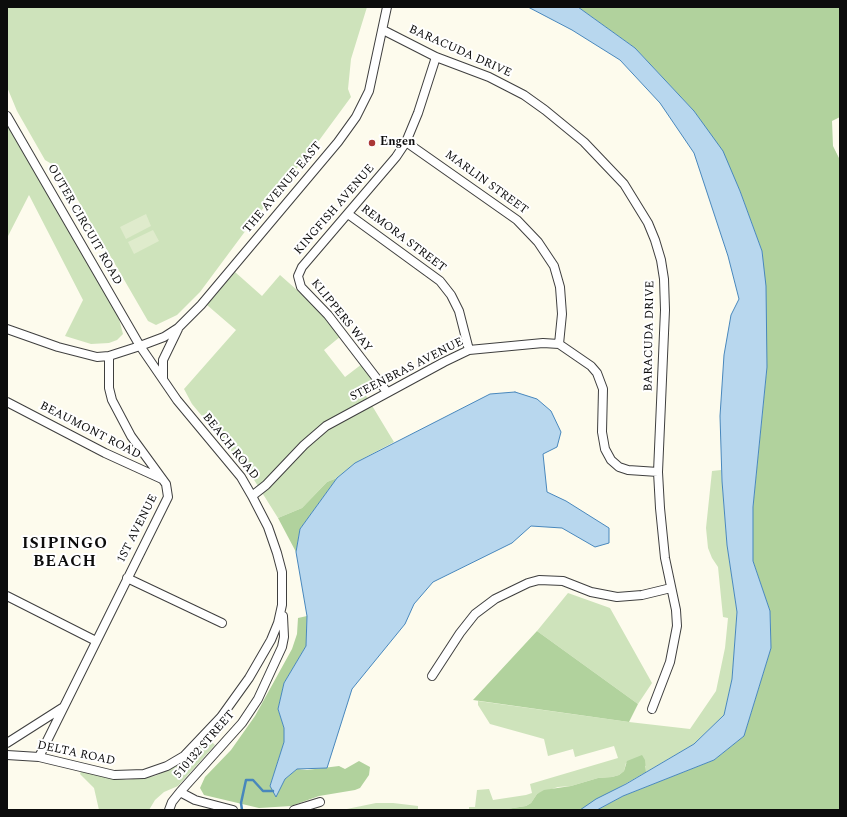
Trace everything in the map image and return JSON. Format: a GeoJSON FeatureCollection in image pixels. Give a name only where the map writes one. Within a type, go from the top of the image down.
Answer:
{"type":"FeatureCollection","features":[{"type":"Feature","properties":{"kind":"street","name":"THE AVENUE EAST"},"geometry":{"type":"LineString","coordinates":[[109,356],[164,337],[178,328],[201,305],[338,142],[356,117],[369,91],[387,7]]}},
{"type":"Feature","properties":{"kind":"street","name":"BARACUDA DRIVE"},"geometry":{"type":"LineString","coordinates":[[383,30],[436,57],[489,77],[524,96],[545,110],[584,142],[608,166],[631,193],[648,223],[661,260],[664,279],[665,310],[658,472],[665,558],[677,619],[676,637],[670,662],[652,709]]}},
{"type":"Feature","properties":{"kind":"street","name":"KINGFISH AVENUE"},"geometry":{"type":"LineString","coordinates":[[300,271],[396,157],[406,142],[418,113],[436,57]]}},
{"type":"Feature","properties":{"kind":"street","name":"OUTER CIRCUIT ROAD"},"geometry":{"type":"LineString","coordinates":[[7,116],[140,346]]}},
{"type":"Feature","properties":{"kind":"street","name":"MARLIN STREET"},"geometry":{"type":"LineString","coordinates":[[406,142],[511,215],[538,242],[554,266],[560,287],[562,314],[559,344]]}},
{"type":"Feature","properties":{"kind":"street","name":"REMORA STREET"},"geometry":{"type":"LineString","coordinates":[[348,214],[440,281],[451,295],[459,311],[469,350]]}},
{"type":"Feature","properties":{"kind":"street","name":"KLIPPERS WAY"},"geometry":{"type":"LineString","coordinates":[[300,271],[299,282],[301,287],[328,315],[386,392]]}},
{"type":"Feature","properties":{"kind":"street"},"geometry":{"type":"LineString","coordinates":[[163,379],[163,360],[178,328]]}},
{"type":"Feature","properties":{"kind":"street"},"geometry":{"type":"LineString","coordinates":[[7,330],[83,354],[109,356]]}},
{"type":"Feature","properties":{"kind":"street","name":"STEENBRAS AVENUE"},"geometry":{"type":"LineString","coordinates":[[252,496],[266,485],[316,433],[386,392],[469,350],[543,343],[559,344]]}},
{"type":"Feature","properties":{"kind":"street"},"geometry":{"type":"LineString","coordinates":[[559,344],[591,366],[601,382],[603,389],[602,432],[605,449],[611,460],[619,468],[658,472]]}},
{"type":"Feature","properties":{"kind":"street","name":"BEACH ROAD"},"geometry":{"type":"LineString","coordinates":[[140,346],[176,400],[241,477],[268,527],[282,572],[282,605],[278,623],[261,659],[221,717],[184,756]]}},
{"type":"Feature","properties":{"kind":"street","name":"1ST AVENUE"},"geometry":{"type":"LineString","coordinates":[[39,757],[167,500],[169,492],[162,479],[123,422],[112,400],[108,388],[109,356]]}},
{"type":"Feature","properties":{"kind":"street","name":"BEAUMONT ROAD"},"geometry":{"type":"LineString","coordinates":[[7,402],[111,456],[162,479]]}},
{"type":"Feature","properties":{"kind":"street"},"geometry":{"type":"LineString","coordinates":[[127,578],[222,623]]}},
{"type":"Feature","properties":{"kind":"street"},"geometry":{"type":"LineString","coordinates":[[432,676],[460,633],[475,614],[495,599],[528,583],[544,580],[562,582],[591,592],[617,597],[642,595],[671,588]]}},
{"type":"Feature","properties":{"kind":"street"},"geometry":{"type":"LineString","coordinates":[[7,596],[96,641]]}},
{"type":"Feature","properties":{"kind":"street","name":"510132 STREET"},"geometry":{"type":"LineString","coordinates":[[169,810],[180,792],[242,723],[258,699],[282,647],[284,637],[282,605]]}},
{"type":"Feature","properties":{"kind":"street"},"geometry":{"type":"LineString","coordinates":[[7,743],[63,708]]}},
{"type":"Feature","properties":{"kind":"street","name":"DELTA ROAD"},"geometry":{"type":"LineString","coordinates":[[7,755],[39,757],[114,775],[126,776],[155,771],[184,756]]}},
{"type":"Feature","properties":{"kind":"street"},"geometry":{"type":"LineString","coordinates":[[180,792],[195,800],[229,809]]}},
{"type":"Feature","properties":{"kind":"street"},"geometry":{"type":"LineString","coordinates":[[294,810],[320,802]]}},
{"type":"Feature","properties":{"kind":"green space"},"geometry":{"type":"Polygon","coordinates":[[[7,7],[367,7],[351,59],[348,89],[351,97],[312,150],[255,218],[200,292],[177,315],[156,325],[148,321],[60,169],[45,160],[17,111],[7,87],[7,7]]]}},
{"type":"Feature","properties":{"kind":"green space"},"geometry":{"type":"Polygon","coordinates":[[[578,7],[840,7],[840,117],[832,121],[833,146],[840,160],[840,810],[597,810],[623,796],[714,760],[744,736],[771,648],[770,611],[753,561],[753,507],[767,367],[762,251],[740,191],[722,151],[694,111],[635,48],[578,7]]]}},
{"type":"Feature","properties":{"kind":"green space"},"geometry":{"type":"Polygon","coordinates":[[[7,125],[118,315],[123,334],[117,340],[109,343],[91,344],[65,336],[83,300],[29,195],[7,238],[7,125]]]}},
{"type":"Feature","properties":{"kind":"green space"},"geometry":{"type":"Polygon","coordinates":[[[146,214],[151,226],[126,239],[120,227],[146,214]]]}},
{"type":"Feature","properties":{"kind":"green space"},"geometry":{"type":"Polygon","coordinates":[[[153,230],[159,241],[134,254],[128,242],[153,230]]]}},
{"type":"Feature","properties":{"kind":"green space"},"geometry":{"type":"Polygon","coordinates":[[[235,272],[262,296],[280,275],[315,306],[341,336],[324,350],[345,377],[362,364],[375,381],[374,388],[365,394],[394,442],[355,463],[337,478],[327,482],[302,508],[278,518],[251,475],[192,404],[184,389],[236,330],[207,305],[235,272]]]}},
{"type":"Feature","properties":{"kind":"green space"},"geometry":{"type":"Polygon","coordinates":[[[721,470],[727,545],[737,612],[732,679],[724,715],[694,744],[646,772],[646,766],[626,763],[624,771],[619,775],[598,778],[571,786],[558,787],[537,794],[531,803],[526,806],[500,810],[469,810],[469,807],[475,807],[477,790],[489,789],[493,800],[526,795],[532,793],[530,784],[618,758],[614,746],[575,757],[573,749],[548,756],[544,739],[490,724],[478,705],[478,701],[690,729],[716,691],[725,648],[728,618],[723,617],[718,567],[708,548],[706,528],[712,471],[721,470]]]}},
{"type":"Feature","properties":{"kind":"green space"},"geometry":{"type":"Polygon","coordinates":[[[337,478],[300,529],[296,552],[278,518],[302,508],[327,482],[337,478]]]}},
{"type":"Feature","properties":{"kind":"green space"},"geometry":{"type":"Polygon","coordinates":[[[568,593],[610,608],[652,683],[638,704],[537,631],[568,593]]]}},
{"type":"Feature","properties":{"kind":"green space"},"geometry":{"type":"Polygon","coordinates":[[[307,616],[306,646],[284,683],[278,709],[284,728],[284,742],[270,786],[276,796],[285,779],[297,769],[307,770],[339,766],[345,769],[359,761],[370,767],[369,775],[360,788],[355,790],[319,796],[291,806],[259,808],[204,795],[200,788],[205,777],[231,750],[255,716],[292,649],[297,634],[298,618],[307,616]]]}},
{"type":"Feature","properties":{"kind":"green space"},"geometry":{"type":"Polygon","coordinates":[[[537,631],[638,704],[629,722],[473,700],[537,631]]]}},
{"type":"Feature","properties":{"kind":"green space"},"geometry":{"type":"Polygon","coordinates":[[[209,739],[215,745],[178,786],[164,792],[155,800],[149,810],[99,810],[94,788],[80,774],[81,771],[126,780],[155,776],[181,764],[209,739]]]}},
{"type":"Feature","properties":{"kind":"green space"},"geometry":{"type":"Polygon","coordinates":[[[642,755],[645,760],[646,772],[580,810],[500,810],[526,806],[531,803],[537,794],[544,790],[571,786],[598,778],[619,775],[624,771],[627,761],[642,755]]]}},
{"type":"Feature","properties":{"kind":"green space"},"geometry":{"type":"Polygon","coordinates":[[[376,803],[393,803],[418,806],[418,809],[424,810],[342,810],[376,803]]]}},
{"type":"Feature","properties":{"kind":"water"},"geometry":{"type":"Polygon","coordinates":[[[528,7],[578,7],[635,48],[694,111],[723,151],[740,191],[762,251],[766,286],[767,367],[753,507],[753,561],[770,611],[771,648],[744,736],[714,760],[623,796],[597,810],[580,810],[596,799],[626,784],[694,744],[724,715],[732,679],[737,612],[727,545],[722,481],[720,416],[724,355],[731,315],[739,299],[728,256],[694,153],[660,103],[620,60],[572,30],[528,7]]]}},
{"type":"Feature","properties":{"kind":"water"},"geometry":{"type":"Polygon","coordinates":[[[515,392],[537,399],[551,411],[561,432],[557,447],[543,454],[547,492],[566,501],[609,528],[609,543],[595,547],[562,528],[531,526],[512,543],[433,582],[414,604],[405,624],[352,689],[327,768],[297,769],[285,779],[276,797],[270,786],[284,742],[284,728],[278,709],[284,683],[306,646],[307,616],[296,552],[300,529],[337,478],[355,463],[490,394],[515,392]]]}},
{"type":"Feature","properties":{"kind":"waterway"},"geometry":{"type":"LineString","coordinates":[[242,810],[241,803],[246,780],[253,780],[263,791],[273,791]]}},
{"type":"Feature","properties":{"kind":"place","name":"Engen"},"geometry":{"type":"Point","coordinates":[372,143]}},
{"type":"Feature","properties":{"kind":"district","name":"ISIPINGO BEACH"},"geometry":{"type":"Point","coordinates":[65,554]}}]}
